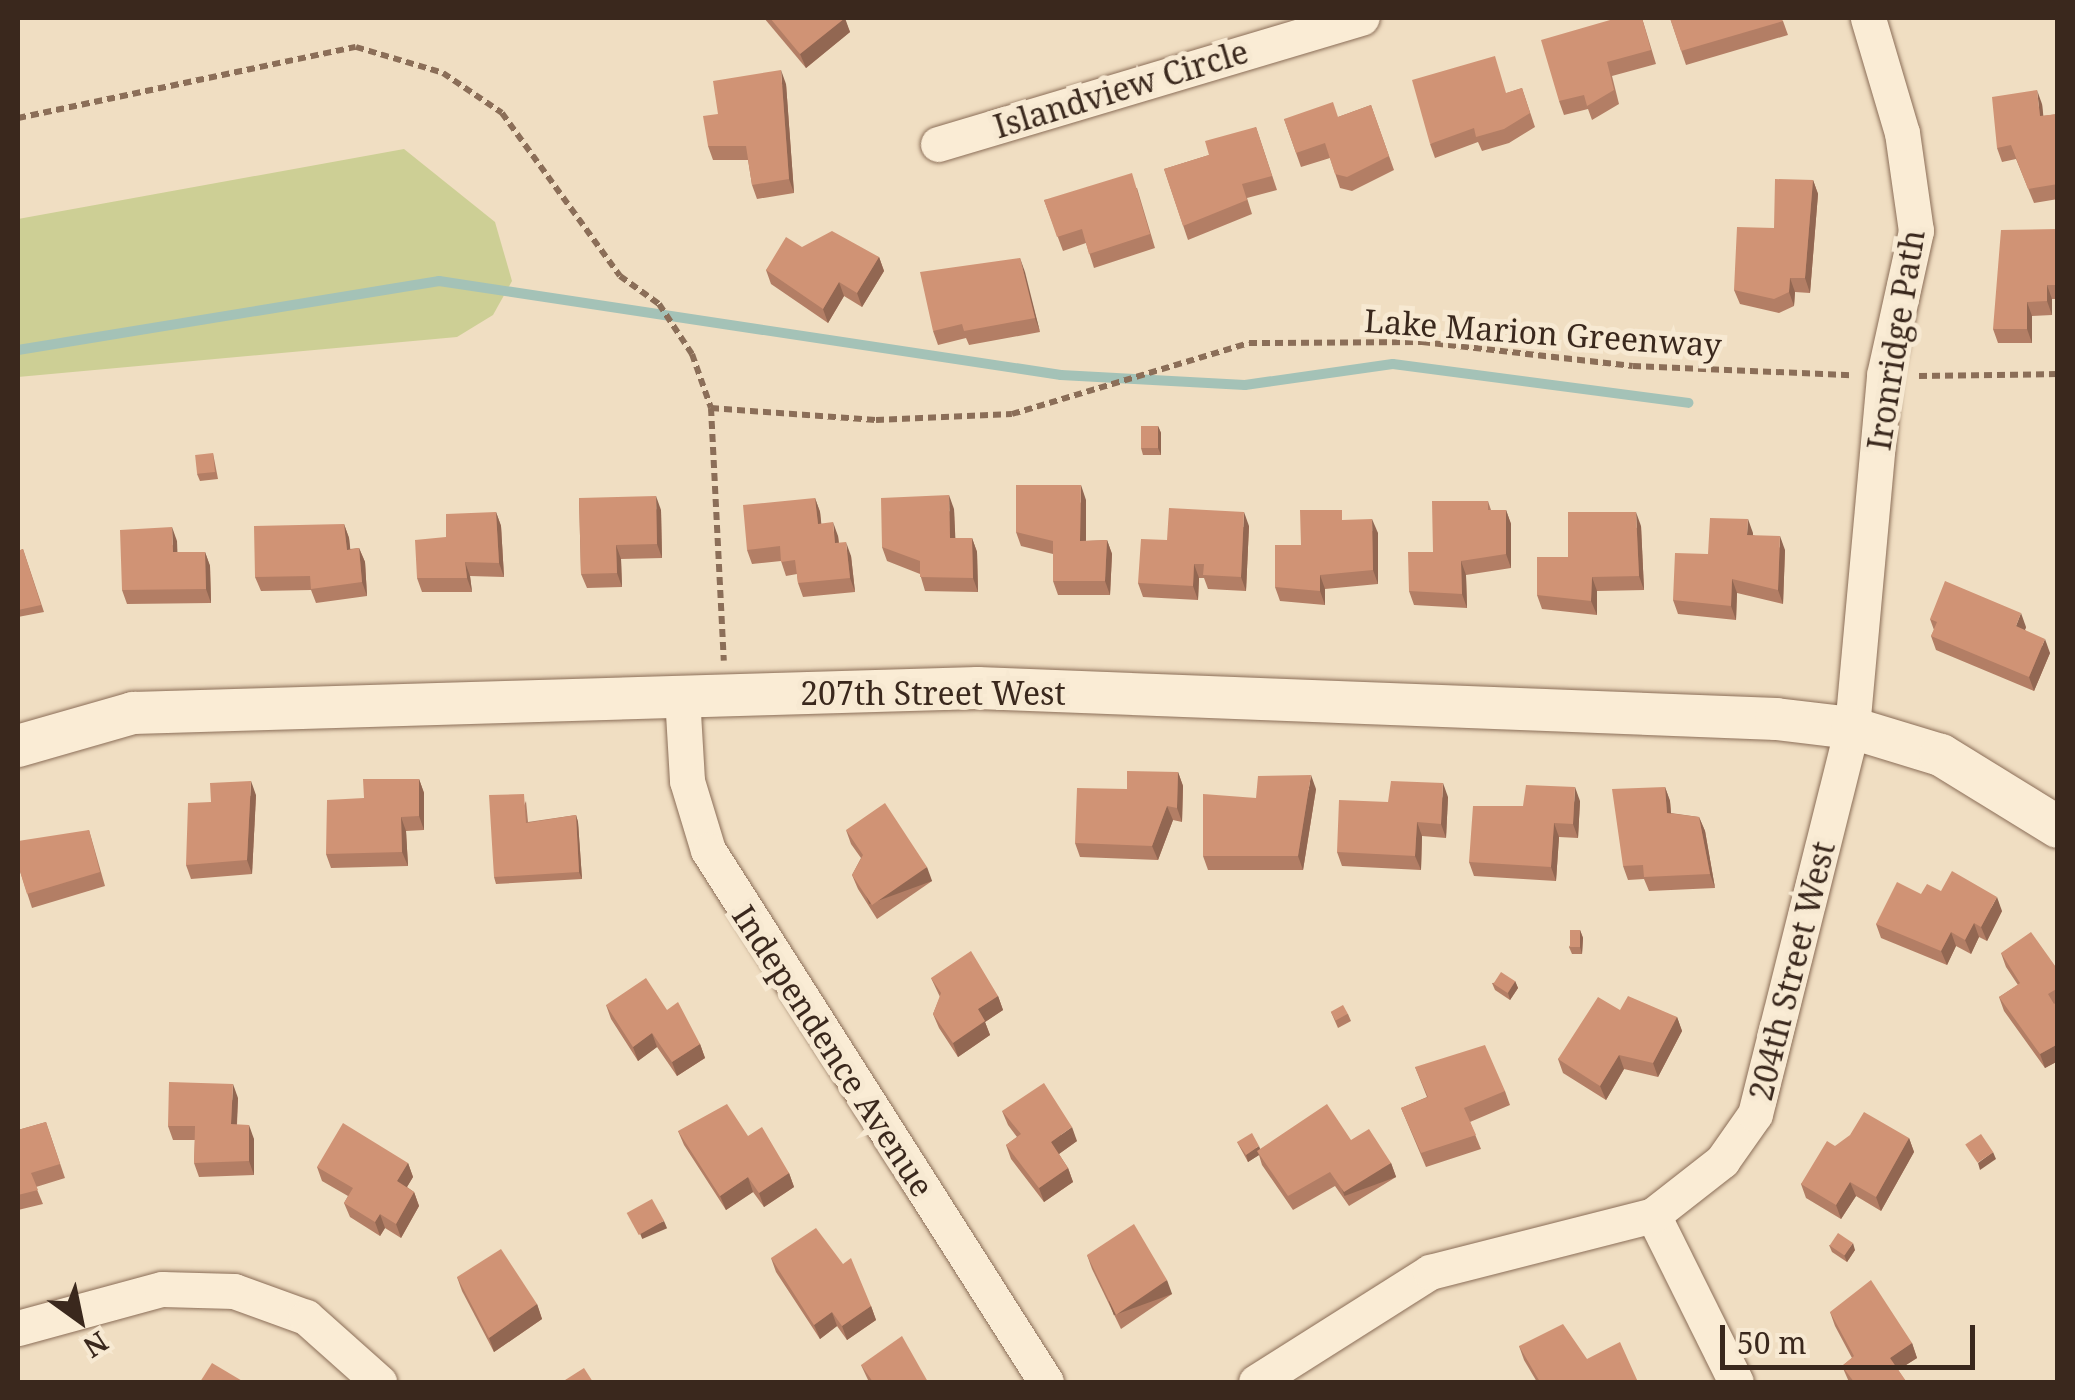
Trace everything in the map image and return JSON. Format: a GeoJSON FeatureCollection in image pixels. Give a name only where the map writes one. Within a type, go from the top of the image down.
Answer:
{"type":"FeatureCollection","features":[{"type":"Feature","properties":{"kind":"street","name":"Islandview Circle"},"geometry":{"type":"LineString","coordinates":[[938,144],[1362,18]]}},
{"type":"Feature","properties":{"kind":"street","name":"Ironridge Path"},"geometry":{"type":"LineString","coordinates":[[1852,728],[1884,375],[1916,231],[1902,133],[1868,18]]}},
{"type":"Feature","properties":{"kind":"street","name":"207th Street West"},"geometry":{"type":"LineString","coordinates":[[18,746],[133,713],[978,688],[1852,728],[1941,755],[2058,827]]}},
{"type":"Feature","properties":{"kind":"street","name":"Independence Avenue"},"geometry":{"type":"LineString","coordinates":[[682,696],[687,781],[708,850],[1046,1382]]}},
{"type":"Feature","properties":{"kind":"street","name":"204th Street West"},"geometry":{"type":"LineString","coordinates":[[1256,1382],[1430,1272],[1653,1215],[1722,1161],[1756,1114],[1852,728]]}},
{"type":"Feature","properties":{"kind":"street"},"geometry":{"type":"LineString","coordinates":[[1653,1215],[1736,1382]]}},
{"type":"Feature","properties":{"kind":"street"},"geometry":{"type":"LineString","coordinates":[[18,1328],[143,1292],[234,1291],[306,1318],[379,1382]]}},
{"type":"Feature","properties":{"kind":"path"},"geometry":{"type":"LineString","coordinates":[[18,118],[356,46],[443,73],[502,113],[620,276],[660,304],[682,338],[711,408],[725,694]]}},
{"type":"Feature","properties":{"kind":"path","name":"Lake Marion Greenway"},"geometry":{"type":"LineString","coordinates":[[711,408],[895,419],[1012,414],[1145,369],[1249,343],[1422,342],[1633,366],[1884,375],[2058,374]]}},
{"type":"Feature","properties":{"kind":"green space"},"geometry":{"type":"Polygon","coordinates":[[[404,149],[495,222],[512,281],[493,315],[457,337],[18,377],[18,219],[404,149]]]}},
{"type":"Feature","properties":{"kind":"building"},"geometry":{"type":"Polygon","coordinates":[[[770,18],[845,18],[800,54],[770,18]]]}},
{"type":"Feature","properties":{"kind":"building"},"geometry":{"type":"Polygon","coordinates":[[[1617,18],[1642,18],[1651,50],[1607,62],[1614,90],[1587,106],[1584,95],[1559,101],[1541,40],[1617,18]]]}},
{"type":"Feature","properties":{"kind":"building"},"geometry":{"type":"Polygon","coordinates":[[[1670,18],[1781,18],[1783,21],[1681,51],[1670,18]]]}},
{"type":"Feature","properties":{"kind":"building"},"geometry":{"type":"Polygon","coordinates":[[[1495,56],[1506,93],[1522,88],[1530,113],[1504,129],[1476,137],[1474,128],[1430,144],[1412,80],[1495,56]]]}},
{"type":"Feature","properties":{"kind":"building"},"geometry":{"type":"Polygon","coordinates":[[[781,70],[789,179],[752,185],[746,146],[708,146],[703,116],[718,114],[713,81],[781,70]]]}},
{"type":"Feature","properties":{"kind":"building"},"geometry":{"type":"Polygon","coordinates":[[[2037,90],[2040,116],[2058,114],[2058,184],[2028,189],[2011,145],[1997,148],[1992,97],[2037,90]]]}},
{"type":"Feature","properties":{"kind":"building"},"geometry":{"type":"Polygon","coordinates":[[[1333,102],[1338,117],[1371,105],[1389,156],[1347,177],[1335,174],[1325,143],[1296,153],[1284,119],[1333,102]]]}},
{"type":"Feature","properties":{"kind":"building"},"geometry":{"type":"Polygon","coordinates":[[[1256,127],[1272,176],[1242,184],[1247,200],[1183,226],[1164,169],[1209,155],[1205,141],[1256,127]]]}},
{"type":"Feature","properties":{"kind":"building"},"geometry":{"type":"Polygon","coordinates":[[[1132,173],[1150,234],[1089,254],[1082,229],[1057,237],[1044,200],[1132,173]]]}},
{"type":"Feature","properties":{"kind":"building"},"geometry":{"type":"Polygon","coordinates":[[[1775,179],[1813,180],[1805,278],[1790,278],[1789,292],[1774,299],[1734,290],[1737,227],[1774,228],[1775,179]]]}},
{"type":"Feature","properties":{"kind":"building"},"geometry":{"type":"Polygon","coordinates":[[[2058,229],[2058,285],[2047,285],[2047,301],[2027,302],[2027,329],[1993,329],[2001,230],[2058,229]]]}},
{"type":"Feature","properties":{"kind":"building"},"geometry":{"type":"Polygon","coordinates":[[[832,231],[879,257],[857,293],[839,282],[823,309],[766,270],[786,237],[802,247],[832,231]]]}},
{"type":"Feature","properties":{"kind":"building"},"geometry":{"type":"Polygon","coordinates":[[[1020,258],[1035,318],[964,331],[962,324],[933,331],[920,272],[1020,258]]]}},
{"type":"Feature","properties":{"kind":"building"},"geometry":{"type":"Polygon","coordinates":[[[1141,426],[1158,426],[1158,448],[1141,448],[1141,426]]]}},
{"type":"Feature","properties":{"kind":"building"},"geometry":{"type":"Polygon","coordinates":[[[213,453],[215,472],[197,474],[195,455],[213,453]]]}},
{"type":"Feature","properties":{"kind":"building"},"geometry":{"type":"Polygon","coordinates":[[[1016,485],[1081,485],[1080,541],[1107,540],[1105,581],[1053,581],[1053,541],[1016,532],[1016,485]]]}},
{"type":"Feature","properties":{"kind":"building"},"geometry":{"type":"Polygon","coordinates":[[[949,495],[950,538],[972,538],[973,578],[920,577],[920,561],[882,547],[881,498],[949,495]]]}},
{"type":"Feature","properties":{"kind":"building"},"geometry":{"type":"Polygon","coordinates":[[[656,496],[657,544],[616,545],[617,573],[581,574],[579,498],[656,496]]]}},
{"type":"Feature","properties":{"kind":"building"},"geometry":{"type":"Polygon","coordinates":[[[815,498],[818,524],[833,522],[835,543],[846,542],[850,578],[798,583],[795,560],[781,562],[780,546],[747,550],[743,505],[815,498]]]}},
{"type":"Feature","properties":{"kind":"building"},"geometry":{"type":"Polygon","coordinates":[[[1432,501],[1488,501],[1488,510],[1506,510],[1506,554],[1461,561],[1462,594],[1409,591],[1408,552],[1433,552],[1432,501]]]}},
{"type":"Feature","properties":{"kind":"building"},"geometry":{"type":"Polygon","coordinates":[[[1169,508],[1244,512],[1241,577],[1203,575],[1204,564],[1194,564],[1193,586],[1138,583],[1141,539],[1167,540],[1169,508]]]}},
{"type":"Feature","properties":{"kind":"building"},"geometry":{"type":"Polygon","coordinates":[[[1300,510],[1342,510],[1342,520],[1372,519],[1373,570],[1320,575],[1320,591],[1275,587],[1275,545],[1301,545],[1300,510]]]}},
{"type":"Feature","properties":{"kind":"building"},"geometry":{"type":"Polygon","coordinates":[[[496,512],[499,563],[465,562],[467,578],[417,578],[415,540],[446,537],[446,514],[496,512]]]}},
{"type":"Feature","properties":{"kind":"building"},"geometry":{"type":"Polygon","coordinates":[[[1568,512],[1636,512],[1639,576],[1592,577],[1591,601],[1537,595],[1537,557],[1568,557],[1568,512]]]}},
{"type":"Feature","properties":{"kind":"building"},"geometry":{"type":"Polygon","coordinates":[[[1710,518],[1748,519],[1747,535],[1780,536],[1778,590],[1732,579],[1731,606],[1673,600],[1675,553],[1708,554],[1710,518]]]}},
{"type":"Feature","properties":{"kind":"building"},"geometry":{"type":"Polygon","coordinates":[[[344,524],[347,550],[359,548],[362,582],[311,589],[310,576],[255,577],[254,526],[344,524]]]}},
{"type":"Feature","properties":{"kind":"building"},"geometry":{"type":"Polygon","coordinates":[[[172,527],[173,552],[205,552],[206,589],[122,590],[120,530],[172,527]]]}},
{"type":"Feature","properties":{"kind":"building"},"geometry":{"type":"Polygon","coordinates":[[[23,549],[41,605],[18,610],[18,551],[23,549]]]}},
{"type":"Feature","properties":{"kind":"building"},"geometry":{"type":"Polygon","coordinates":[[[1945,581],[2021,613],[2016,626],[2045,639],[2029,677],[1931,636],[1937,622],[1930,619],[1945,581]]]}},
{"type":"Feature","properties":{"kind":"building"},"geometry":{"type":"Polygon","coordinates":[[[1127,771],[1178,772],[1177,808],[1167,806],[1152,846],[1075,843],[1077,788],[1127,789],[1127,771]]]}},
{"type":"Feature","properties":{"kind":"building"},"geometry":{"type":"Polygon","coordinates":[[[1311,775],[1298,856],[1203,856],[1203,794],[1256,798],[1258,776],[1311,775]]]}},
{"type":"Feature","properties":{"kind":"building"},"geometry":{"type":"Polygon","coordinates":[[[363,779],[419,779],[419,816],[401,817],[402,852],[326,854],[327,800],[364,798],[363,779]]]}},
{"type":"Feature","properties":{"kind":"building"},"geometry":{"type":"Polygon","coordinates":[[[251,781],[247,860],[186,865],[188,803],[211,802],[210,783],[251,781]]]}},
{"type":"Feature","properties":{"kind":"building"},"geometry":{"type":"Polygon","coordinates":[[[1391,781],[1443,783],[1441,824],[1417,822],[1415,856],[1337,852],[1339,800],[1388,802],[1391,781]]]}},
{"type":"Feature","properties":{"kind":"building"},"geometry":{"type":"Polygon","coordinates":[[[1526,785],[1575,787],[1573,824],[1554,823],[1551,867],[1469,862],[1473,806],[1523,806],[1526,785]]]}},
{"type":"Feature","properties":{"kind":"building"},"geometry":{"type":"Polygon","coordinates":[[[1665,787],[1667,813],[1699,817],[1710,874],[1644,877],[1643,865],[1623,866],[1612,789],[1665,787]]]}},
{"type":"Feature","properties":{"kind":"building"},"geometry":{"type":"Polygon","coordinates":[[[524,794],[526,823],[576,815],[579,872],[494,877],[489,795],[524,794]]]}},
{"type":"Feature","properties":{"kind":"building"},"geometry":{"type":"Polygon","coordinates":[[[885,803],[927,867],[872,905],[852,875],[863,855],[846,830],[885,803]]]}},
{"type":"Feature","properties":{"kind":"building"},"geometry":{"type":"Polygon","coordinates":[[[89,830],[100,872],[27,894],[18,865],[18,841],[89,830]]]}},
{"type":"Feature","properties":{"kind":"building"},"geometry":{"type":"Polygon","coordinates":[[[1952,871],[1997,897],[1981,927],[1974,923],[1965,940],[1951,932],[1941,951],[1876,924],[1897,882],[1921,894],[1927,884],[1941,891],[1952,871]]]}},
{"type":"Feature","properties":{"kind":"building"},"geometry":{"type":"Polygon","coordinates":[[[1570,930],[1580,930],[1580,947],[1570,947],[1570,930]]]}},
{"type":"Feature","properties":{"kind":"building"},"geometry":{"type":"Polygon","coordinates":[[[2031,932],[2058,970],[2058,988],[2048,994],[2054,1004],[2058,1001],[2058,1044],[2040,1054],[1999,997],[2020,983],[2001,953],[2031,932]]]}},
{"type":"Feature","properties":{"kind":"building"},"geometry":{"type":"Polygon","coordinates":[[[971,951],[998,996],[978,1009],[985,1021],[953,1043],[933,1014],[941,993],[931,978],[971,951]]]}},
{"type":"Feature","properties":{"kind":"building"},"geometry":{"type":"Polygon","coordinates":[[[1501,972],[1515,981],[1508,993],[1493,984],[1501,972]]]}},
{"type":"Feature","properties":{"kind":"building"},"geometry":{"type":"Polygon","coordinates":[[[646,978],[667,1010],[678,1002],[700,1044],[672,1062],[652,1033],[633,1047],[606,1005],[646,978]]]}},
{"type":"Feature","properties":{"kind":"building"},"geometry":{"type":"Polygon","coordinates":[[[1628,996],[1677,1017],[1653,1063],[1619,1055],[1600,1086],[1558,1059],[1598,997],[1620,1010],[1628,996]]]}},
{"type":"Feature","properties":{"kind":"building"},"geometry":{"type":"Polygon","coordinates":[[[1343,1005],[1348,1014],[1336,1021],[1331,1012],[1343,1005]]]}},
{"type":"Feature","properties":{"kind":"building"},"geometry":{"type":"Polygon","coordinates":[[[1485,1045],[1505,1091],[1464,1108],[1476,1135],[1421,1153],[1401,1108],[1428,1097],[1415,1067],[1485,1045]]]}},
{"type":"Feature","properties":{"kind":"building"},"geometry":{"type":"Polygon","coordinates":[[[169,1082],[233,1084],[231,1124],[249,1125],[249,1161],[194,1163],[195,1126],[168,1126],[169,1082]]]}},
{"type":"Feature","properties":{"kind":"building"},"geometry":{"type":"Polygon","coordinates":[[[1044,1083],[1072,1127],[1051,1142],[1068,1168],[1039,1188],[1006,1145],[1021,1134],[1002,1111],[1044,1083]]]}},
{"type":"Feature","properties":{"kind":"building"},"geometry":{"type":"Polygon","coordinates":[[[727,1104],[748,1136],[762,1127],[789,1173],[759,1193],[748,1177],[720,1196],[678,1131],[727,1104]]]}},
{"type":"Feature","properties":{"kind":"building"},"geometry":{"type":"Polygon","coordinates":[[[1327,1104],[1351,1140],[1369,1129],[1391,1163],[1344,1192],[1330,1172],[1288,1196],[1257,1151],[1327,1104]]]}},
{"type":"Feature","properties":{"kind":"building"},"geometry":{"type":"Polygon","coordinates":[[[1864,1112],[1909,1138],[1876,1197],[1850,1182],[1836,1205],[1801,1184],[1827,1141],[1835,1146],[1850,1135],[1864,1112]]]}},
{"type":"Feature","properties":{"kind":"building"},"geometry":{"type":"Polygon","coordinates":[[[46,1122],[60,1164],[31,1173],[38,1190],[18,1195],[18,1130],[46,1122]]]}},
{"type":"Feature","properties":{"kind":"building"},"geometry":{"type":"Polygon","coordinates":[[[343,1123],[408,1163],[397,1181],[414,1192],[396,1224],[380,1214],[375,1222],[344,1203],[353,1188],[317,1167],[343,1123]]]}},
{"type":"Feature","properties":{"kind":"building"},"geometry":{"type":"Polygon","coordinates":[[[1252,1133],[1259,1146],[1246,1155],[1237,1142],[1252,1133]]]}},
{"type":"Feature","properties":{"kind":"building"},"geometry":{"type":"Polygon","coordinates":[[[1981,1134],[1993,1152],[1978,1163],[1965,1145],[1981,1134]]]}},
{"type":"Feature","properties":{"kind":"building"},"geometry":{"type":"Polygon","coordinates":[[[652,1199],[664,1221],[639,1235],[627,1213],[652,1199]]]}},
{"type":"Feature","properties":{"kind":"building"},"geometry":{"type":"Polygon","coordinates":[[[1134,1224],[1167,1280],[1116,1315],[1087,1255],[1134,1224]]]}},
{"type":"Feature","properties":{"kind":"building"},"geometry":{"type":"Polygon","coordinates":[[[816,1228],[843,1264],[851,1258],[871,1306],[842,1326],[832,1312],[814,1325],[771,1258],[816,1228]]]}},
{"type":"Feature","properties":{"kind":"building"},"geometry":{"type":"Polygon","coordinates":[[[1838,1233],[1853,1243],[1845,1256],[1830,1245],[1838,1233]]]}},
{"type":"Feature","properties":{"kind":"building"},"geometry":{"type":"Polygon","coordinates":[[[501,1249],[537,1304],[489,1338],[457,1277],[501,1249]]]}},
{"type":"Feature","properties":{"kind":"building"},"geometry":{"type":"Polygon","coordinates":[[[1871,1280],[1912,1343],[1890,1358],[1904,1382],[1854,1382],[1842,1366],[1854,1356],[1830,1312],[1871,1280]]]}},
{"type":"Feature","properties":{"kind":"building"},"geometry":{"type":"Polygon","coordinates":[[[1563,1324],[1587,1359],[1620,1342],[1638,1382],[1540,1382],[1519,1346],[1563,1324]]]}},
{"type":"Feature","properties":{"kind":"building"},"geometry":{"type":"Polygon","coordinates":[[[902,1336],[928,1382],[873,1382],[861,1365],[902,1336]]]}},
{"type":"Feature","properties":{"kind":"building"},"geometry":{"type":"Polygon","coordinates":[[[212,1363],[244,1382],[200,1382],[212,1363]]]}},
{"type":"Feature","properties":{"kind":"building"},"geometry":{"type":"Polygon","coordinates":[[[584,1368],[593,1382],[562,1382],[584,1368]]]}},
{"type":"Feature","properties":{"kind":"waterway"},"geometry":{"type":"LineString","coordinates":[[18,350],[439,281],[1061,375],[1245,385],[1393,364],[1688,403]]}}]}
